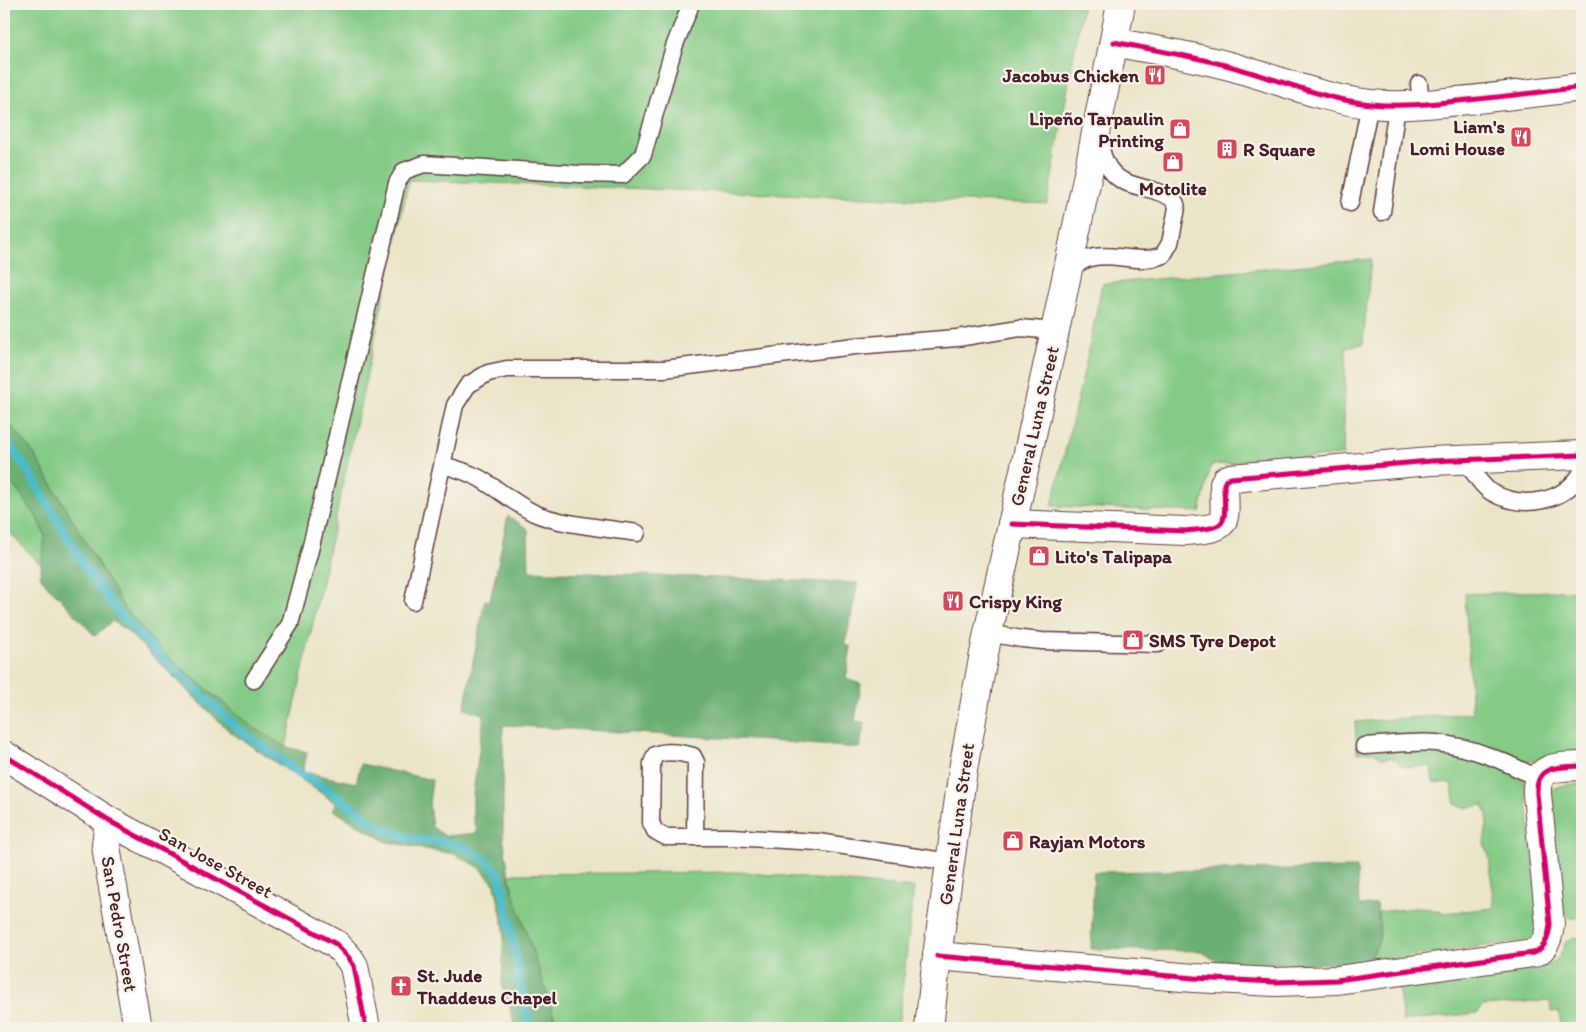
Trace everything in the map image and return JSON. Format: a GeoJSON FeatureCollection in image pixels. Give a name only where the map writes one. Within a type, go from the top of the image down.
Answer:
{"type":"FeatureCollection","features":[{"type":"Feature","properties":{"kind":"street","name":"General Luna Street"},"geometry":{"type":"LineString","coordinates":[[929,1028],[936,956],[963,770],[988,633],[1056,331],[1121,4]]}},
{"type":"Feature","properties":{"kind":"street"},"geometry":{"type":"LineString","coordinates":[[1114,42],[1216,62],[1317,92],[1370,104],[1412,98],[1526,94],[1582,87]]}},
{"type":"Feature","properties":{"kind":"street"},"geometry":{"type":"LineString","coordinates":[[1012,524],[1185,531],[1213,528],[1220,526],[1225,519],[1224,484],[1226,480],[1231,478],[1464,460],[1582,455]]}},
{"type":"Feature","properties":{"kind":"street","name":"San Jose Street"},"geometry":{"type":"LineString","coordinates":[[4,756],[109,821],[336,944],[354,966],[366,1028]]}},
{"type":"Feature","properties":{"kind":"street"},"geometry":{"type":"LineString","coordinates":[[936,956],[1194,978],[1275,982],[1337,980],[1534,954],[1545,945],[1550,924],[1536,789],[1538,779],[1542,773],[1550,769],[1582,766]]}},
{"type":"Feature","properties":{"kind":"street","name":"San Pedro Street"},"geometry":{"type":"LineString","coordinates":[[109,821],[106,845],[138,1028]]}},
{"type":"Feature","properties":{"kind":"lane"},"geometry":{"type":"LineString","coordinates":[[254,680],[290,624],[312,540],[397,183],[404,171],[424,164],[623,175],[643,155],[674,47],[691,4]]}},
{"type":"Feature","properties":{"kind":"lane"},"geometry":{"type":"LineString","coordinates":[[1382,212],[1412,98]]}},
{"type":"Feature","properties":{"kind":"lane"},"geometry":{"type":"LineString","coordinates":[[1350,203],[1370,104]]}},
{"type":"Feature","properties":{"kind":"lane"},"geometry":{"type":"LineString","coordinates":[[1067,273],[1076,264],[1090,258],[1108,256],[1157,258],[1163,255],[1170,242],[1177,208],[1174,201],[1155,191],[1134,186],[1116,177],[1106,164],[1103,156],[1100,147],[1098,123]]}},
{"type":"Feature","properties":{"kind":"lane"},"geometry":{"type":"LineString","coordinates":[[413,601],[455,405],[468,385],[488,373],[507,369],[664,369],[854,346],[957,338],[1020,328],[1056,331]]}},
{"type":"Feature","properties":{"kind":"lane"},"geometry":{"type":"LineString","coordinates":[[1464,460],[1470,465],[1483,485],[1491,492],[1520,502],[1537,502],[1555,497],[1567,490],[1578,480],[1582,472]]}},
{"type":"Feature","properties":{"kind":"lane"},"geometry":{"type":"LineString","coordinates":[[442,465],[466,472],[478,478],[517,504],[537,514],[558,520],[637,533]]}},
{"type":"Feature","properties":{"kind":"lane"},"geometry":{"type":"LineString","coordinates":[[988,633],[1042,641],[1158,644]]}},
{"type":"Feature","properties":{"kind":"lane"},"geometry":{"type":"LineString","coordinates":[[1364,746],[1435,743],[1453,746],[1474,750],[1493,757],[1538,779]]}},
{"type":"Feature","properties":{"kind":"lane"},"geometry":{"type":"LineString","coordinates":[[695,837],[696,762],[693,756],[686,754],[661,753],[655,756],[652,763],[651,823],[655,831],[666,837],[695,837],[731,837],[818,842],[950,862]]}},
{"type":"Feature","properties":{"kind":"green space"},"geometry":{"type":"Polygon","coordinates":[[[4,4],[1083,4],[1047,204],[409,180],[286,747],[251,726],[161,651],[124,608],[34,454],[4,416],[4,4]]]}},
{"type":"Feature","properties":{"kind":"green space"},"geometry":{"type":"Polygon","coordinates":[[[1371,259],[1363,344],[1346,347],[1343,455],[1211,465],[1200,512],[1052,506],[1084,372],[1102,284],[1371,259]]]}},
{"type":"Feature","properties":{"kind":"green space"},"geometry":{"type":"Polygon","coordinates":[[[4,416],[34,454],[124,608],[161,651],[251,726],[286,747],[307,752],[303,772],[356,783],[361,764],[432,780],[429,805],[432,827],[445,836],[478,833],[473,818],[473,794],[484,714],[464,709],[485,600],[490,601],[508,516],[528,529],[529,571],[858,583],[845,645],[851,647],[846,679],[861,684],[855,721],[865,723],[859,748],[503,725],[503,836],[510,882],[558,1028],[516,1028],[502,984],[504,928],[495,885],[479,867],[454,854],[387,842],[333,810],[336,803],[229,731],[126,630],[112,621],[95,636],[49,588],[40,576],[45,536],[36,516],[19,492],[4,476],[4,416]]]}},
{"type":"Feature","properties":{"kind":"green space"},"geometry":{"type":"Polygon","coordinates":[[[4,476],[29,506],[44,532],[42,566],[4,527],[4,476]]]}},
{"type":"Feature","properties":{"kind":"green space"},"geometry":{"type":"Polygon","coordinates":[[[1582,590],[1582,752],[1541,757],[1532,760],[1527,764],[1523,777],[1539,920],[1536,939],[1360,963],[1368,958],[1377,947],[1380,935],[1378,912],[1423,907],[1443,913],[1494,908],[1489,855],[1485,845],[1488,818],[1483,805],[1464,808],[1455,804],[1451,783],[1433,782],[1431,766],[1406,767],[1398,763],[1398,760],[1381,758],[1374,752],[1357,753],[1355,722],[1472,713],[1465,594],[1582,590]]]}},
{"type":"Feature","properties":{"kind":"green space"},"geometry":{"type":"Polygon","coordinates":[[[1582,784],[1582,915],[1572,918],[1565,913],[1562,905],[1549,795],[1555,788],[1582,784]]]}},
{"type":"Feature","properties":{"kind":"green space"},"geometry":{"type":"Polygon","coordinates":[[[1357,868],[1359,906],[1377,904],[1379,930],[1379,938],[1374,951],[1360,963],[1222,964],[1200,951],[1091,949],[1094,872],[1357,868]]]}},
{"type":"Feature","properties":{"kind":"green space"},"geometry":{"type":"Polygon","coordinates":[[[739,872],[914,888],[898,1028],[558,1028],[515,900],[509,874],[739,872]]]}},
{"type":"Feature","properties":{"kind":"green space"},"geometry":{"type":"Polygon","coordinates":[[[1574,937],[1582,939],[1582,1028],[1561,1028],[1559,1011],[1551,1012],[1550,1001],[1482,1006],[1478,1013],[1403,1021],[1398,985],[1492,978],[1547,965],[1560,956],[1566,941],[1574,937]]]}},
{"type":"Feature","properties":{"kind":"waterway"},"geometry":{"type":"LineString","coordinates":[[4,438],[29,472],[87,571],[120,615],[161,657],[241,731],[379,827],[410,839],[442,842],[465,847],[488,861],[500,876],[525,1010],[531,1028]]}},
{"type":"Feature","properties":{"kind":"cycle path"},"geometry":{"type":"LineString","coordinates":[[1114,42],[1211,61],[1322,95],[1371,104],[1425,104],[1582,87]]}},
{"type":"Feature","properties":{"kind":"cycle path"},"geometry":{"type":"LineString","coordinates":[[1012,524],[1200,530],[1217,526],[1222,522],[1225,509],[1224,484],[1226,480],[1231,478],[1431,461],[1582,455]]}},
{"type":"Feature","properties":{"kind":"cycle path"},"geometry":{"type":"LineString","coordinates":[[4,755],[109,821],[336,944],[354,966],[366,1028]]}},
{"type":"Feature","properties":{"kind":"cycle path"},"geometry":{"type":"LineString","coordinates":[[937,956],[1194,978],[1275,982],[1337,980],[1533,953],[1544,945],[1548,937],[1550,924],[1537,784],[1540,777],[1551,769],[1582,766]]}},
{"type":"Feature","properties":{"kind":"place","name":"Jacobus Chicken"},"geometry":{"type":"Point","coordinates":[1155,75]}},
{"type":"Feature","properties":{"kind":"place","name":"Lipeño Tarpaulin Printing"},"geometry":{"type":"Point","coordinates":[1180,129]}},
{"type":"Feature","properties":{"kind":"place","name":"Liam's Lomi House"},"geometry":{"type":"Point","coordinates":[1521,137]}},
{"type":"Feature","properties":{"kind":"place","name":"R Square"},"geometry":{"type":"Point","coordinates":[1227,149]}},
{"type":"Feature","properties":{"kind":"place","name":"Motolite"},"geometry":{"type":"Point","coordinates":[1173,162]}},
{"type":"Feature","properties":{"kind":"place","name":"Lito's Talipapa"},"geometry":{"type":"Point","coordinates":[1039,556]}},
{"type":"Feature","properties":{"kind":"place","name":"Crispy King"},"geometry":{"type":"Point","coordinates":[953,601]}},
{"type":"Feature","properties":{"kind":"place","name":"SMS Tyre Depot"},"geometry":{"type":"Point","coordinates":[1133,640]}},
{"type":"Feature","properties":{"kind":"place","name":"Rayjan Motors"},"geometry":{"type":"Point","coordinates":[1013,841]}},
{"type":"Feature","properties":{"kind":"place","name":"St. Jude Thaddeus Chapel"},"geometry":{"type":"Point","coordinates":[401,986]}}]}
